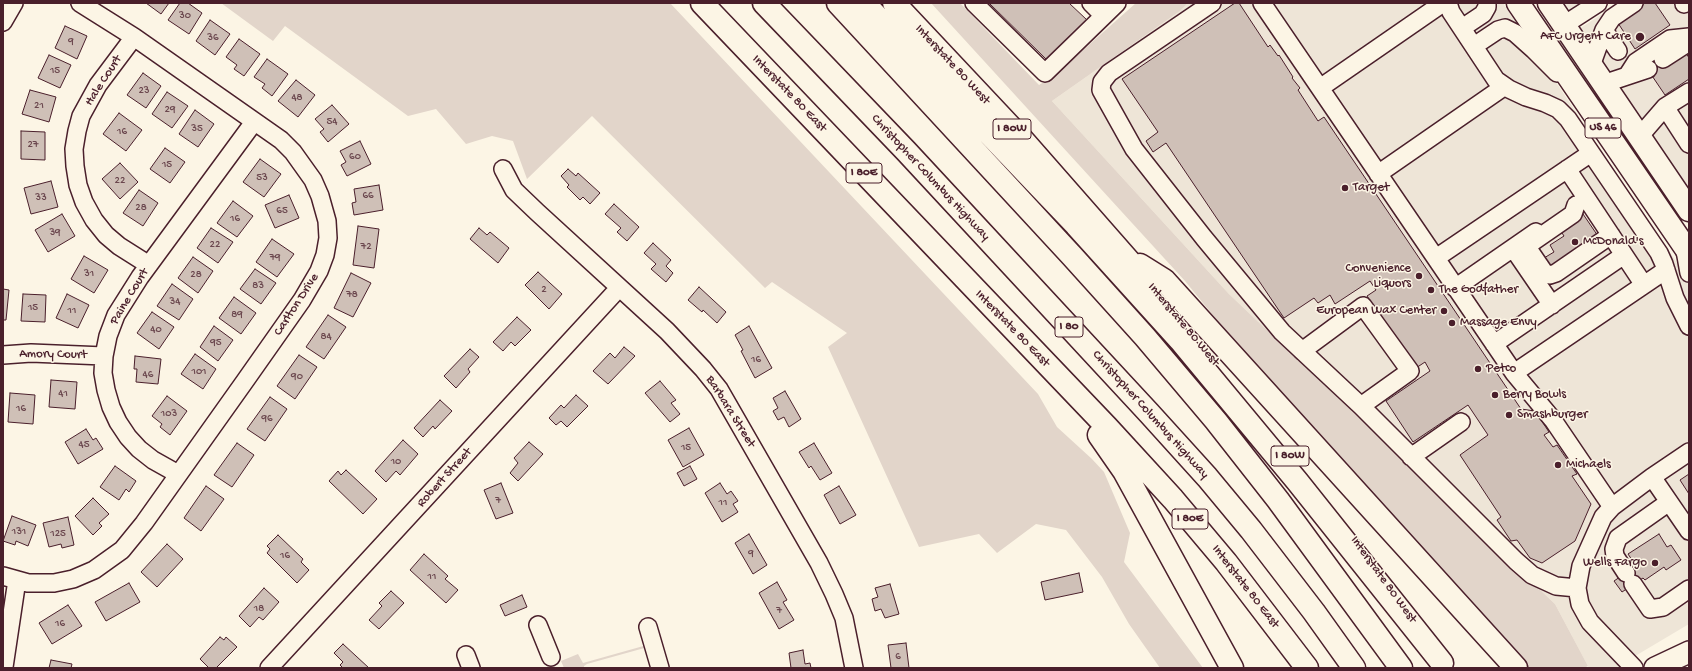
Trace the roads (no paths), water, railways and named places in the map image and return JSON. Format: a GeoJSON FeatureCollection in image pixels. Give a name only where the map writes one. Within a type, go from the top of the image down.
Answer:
{"type":"FeatureCollection","features":[{"type":"Feature","properties":{"kind":"highway","name":"Interstate 80 East"},"geometry":{"type":"LineString","coordinates":[[702,3],[1173,499],[1226,562],[1307,668]]}},
{"type":"Feature","properties":{"kind":"highway","name":"Christopher Columbus Highway"},"geometry":{"type":"LineString","coordinates":[[764,3],[906,151],[1207,477],[1270,555],[1354,668]]}},
{"type":"Feature","properties":{"kind":"highway"},"geometry":{"type":"LineString","coordinates":[[838,3],[1145,337],[1216,421],[1278,500],[1401,668]]}},
{"type":"Feature","properties":{"kind":"highway"},"geometry":{"type":"LineString","coordinates":[[864,3],[1076,225],[1180,340],[1297,481],[1444,666]]}},
{"type":"Feature","properties":{"kind":"highway","name":"Interstate 80 West"},"geometry":{"type":"LineString","coordinates":[[894,3],[1021,138],[1127,257],[1202,347],[1301,470],[1368,558],[1444,666]]}},
{"type":"Feature","properties":{"kind":"highway","name":"US 46"},"geometry":{"type":"LineString","coordinates":[[1518,3],[1686,249]]}},
{"type":"Feature","properties":{"kind":"highway","name":"US 46"},"geometry":{"type":"LineString","coordinates":[[1549,3],[1639,137],[1681,186],[1689,210]]}},
{"type":"Feature","properties":{"kind":"highway"},"geometry":{"type":"LineString","coordinates":[[1127,257],[1164,280],[1516,668]]}},
{"type":"Feature","properties":{"kind":"highway"},"geometry":{"type":"LineString","coordinates":[[1062,381],[1124,471],[1232,668]]}},
{"type":"Feature","properties":{"kind":"main road"},"geometry":{"type":"LineString","coordinates":[[1655,668],[1689,652]]}},
{"type":"Feature","properties":{"kind":"street"},"geometry":{"type":"LineString","coordinates":[[3,22],[14,3]]}},
{"type":"Feature","properties":{"kind":"street","name":"Carlton Drive"},"geometry":{"type":"LineString","coordinates":[[10,578],[36,584],[54,583],[73,579],[94,570],[109,561],[122,550],[245,382],[302,300],[319,271],[325,255],[328,238],[327,221],[320,196],[313,180],[293,152],[281,140],[134,36],[80,3]]}},
{"type":"Feature","properties":{"kind":"street"},"geometry":{"type":"LineString","coordinates":[[974,3],[1045,73],[1117,3]]}},
{"type":"Feature","properties":{"kind":"street"},"geometry":{"type":"LineString","coordinates":[[1090,3],[1103,15]]}},
{"type":"Feature","properties":{"kind":"street"},"geometry":{"type":"LineString","coordinates":[[1212,3],[1109,73],[1102,82],[1102,90],[1134,149],[1223,261],[1282,332],[1360,406],[1516,561],[1532,575],[1556,586],[1577,588]]}},
{"type":"Feature","properties":{"kind":"street"},"geometry":{"type":"LineString","coordinates":[[1262,3],[1514,374],[1553,420],[1612,507]]}},
{"type":"Feature","properties":{"kind":"street"},"geometry":{"type":"LineString","coordinates":[[1320,88],[1444,3]]}},
{"type":"Feature","properties":{"kind":"street"},"geometry":{"type":"LineString","coordinates":[[1448,3],[1451,12],[1496,80],[1526,97],[1558,109],[1568,119],[1659,253],[1675,298],[1689,326]]}},
{"type":"Feature","properties":{"kind":"street"},"geometry":{"type":"LineString","coordinates":[[1462,28],[1483,14],[1487,8],[1487,3]]}},
{"type":"Feature","properties":{"kind":"street"},"geometry":{"type":"LineString","coordinates":[[1564,25],[1598,3]]}},
{"type":"Feature","properties":{"kind":"street"},"geometry":{"type":"LineString","coordinates":[[1634,3],[1612,18],[1604,30],[1597,75],[1627,76],[1648,70]]}},
{"type":"Feature","properties":{"kind":"street"},"geometry":{"type":"LineString","coordinates":[[1474,46],[1498,30],[1505,28],[1515,33],[1534,50],[1584,99]]}},
{"type":"Feature","properties":{"kind":"street"},"geometry":{"type":"LineString","coordinates":[[1604,30],[1618,51]]}},
{"type":"Feature","properties":{"kind":"street","name":"Hale Court"},"geometry":{"type":"LineString","coordinates":[[134,36],[98,85],[81,116],[74,148],[74,166],[84,202],[94,220],[106,235],[119,246],[148,265]]}},
{"type":"Feature","properties":{"kind":"street"},"geometry":{"type":"LineString","coordinates":[[1627,76],[1636,62],[1670,39],[1689,37]]}},
{"type":"Feature","properties":{"kind":"street"},"geometry":{"type":"LineString","coordinates":[[1663,59],[1689,42]]}},
{"type":"Feature","properties":{"kind":"street"},"geometry":{"type":"LineString","coordinates":[[1378,174],[1505,86]]}},
{"type":"Feature","properties":{"kind":"street"},"geometry":{"type":"LineString","coordinates":[[1639,137],[1665,107],[1689,92]]}},
{"type":"Feature","properties":{"kind":"street"},"geometry":{"type":"LineString","coordinates":[[1665,107],[1689,144]]}},
{"type":"Feature","properties":{"kind":"street","name":"Paine Court"},"geometry":{"type":"LineString","coordinates":[[178,474],[153,460],[139,449],[128,437],[118,422],[111,407],[106,390],[104,373],[104,356],[108,336],[116,315],[148,265],[254,122]]}},
{"type":"Feature","properties":{"kind":"street"},"geometry":{"type":"LineString","coordinates":[[1436,258],[1591,153]]}},
{"type":"Feature","properties":{"kind":"street","name":"Barbara Street"},"geometry":{"type":"LineString","coordinates":[[503,169],[514,190],[684,348],[719,389],[818,563],[834,594],[844,618],[854,668]]}},
{"type":"Feature","properties":{"kind":"street"},"geometry":{"type":"LineString","coordinates":[[1566,169],[1581,201],[1610,235],[1644,285]]}},
{"type":"Feature","properties":{"kind":"street"},"geometry":{"type":"LineString","coordinates":[[1581,201],[1574,214],[1531,243],[1529,246],[1529,250],[1544,272],[1550,275],[1556,273],[1610,235]]}},
{"type":"Feature","properties":{"kind":"street"},"geometry":{"type":"LineString","coordinates":[[1456,288],[1581,201]]}},
{"type":"Feature","properties":{"kind":"street"},"geometry":{"type":"LineString","coordinates":[[1513,248],[1552,305]]}},
{"type":"Feature","properties":{"kind":"street"},"geometry":{"type":"LineString","coordinates":[[1686,249],[1689,273]]}},
{"type":"Feature","properties":{"kind":"street"},"geometry":{"type":"LineString","coordinates":[[1494,344],[1624,255]]}},
{"type":"Feature","properties":{"kind":"street"},"geometry":{"type":"LineString","coordinates":[[1514,374],[1666,270]]}},
{"type":"Feature","properties":{"kind":"street","name":"Robert Street"},"geometry":{"type":"LineString","coordinates":[[277,665],[619,288]]}},
{"type":"Feature","properties":{"kind":"street"},"geometry":{"type":"LineString","coordinates":[[1302,351],[1363,306],[1410,371],[1360,406]]}},
{"type":"Feature","properties":{"kind":"street","name":"Amory Court"},"geometry":{"type":"LineString","coordinates":[[3,355],[31,353],[104,356]]}},
{"type":"Feature","properties":{"kind":"street"},"geometry":{"type":"LineString","coordinates":[[1411,457],[1461,422]]}},
{"type":"Feature","properties":{"kind":"street"},"geometry":{"type":"LineString","coordinates":[[1634,668],[1590,622],[1580,604],[1577,588],[1581,566],[1603,517],[1612,507],[1689,452]]}},
{"type":"Feature","properties":{"kind":"street"},"geometry":{"type":"LineString","coordinates":[[1652,477],[1689,532]]}},
{"type":"Feature","properties":{"kind":"street"},"geometry":{"type":"LineString","coordinates":[[1669,502],[1618,538],[1614,549],[1615,556],[1650,609],[1663,608],[1689,589]]}},
{"type":"Feature","properties":{"kind":"street"},"geometry":{"type":"LineString","coordinates":[[4,667],[10,578]]}},
{"type":"Feature","properties":{"kind":"street"},"geometry":{"type":"LineString","coordinates":[[538,625],[552,657]]}},
{"type":"Feature","properties":{"kind":"street"},"geometry":{"type":"LineString","coordinates":[[648,628],[660,668]]}},
{"type":"Feature","properties":{"kind":"place","name":"AFC Urgent Care"},"geometry":{"type":"Point","coordinates":[1640,37]}},
{"type":"Feature","properties":{"kind":"place","name":"Target"},"geometry":{"type":"Point","coordinates":[1345,188]}},
{"type":"Feature","properties":{"kind":"place","name":"McDonald's"},"geometry":{"type":"Point","coordinates":[1575,242]}},
{"type":"Feature","properties":{"kind":"place","name":"Convenience Liquors"},"geometry":{"type":"Point","coordinates":[1419,276]}},
{"type":"Feature","properties":{"kind":"place","name":"The Godfather"},"geometry":{"type":"Point","coordinates":[1431,290]}},
{"type":"Feature","properties":{"kind":"place","name":"European Wax Center"},"geometry":{"type":"Point","coordinates":[1444,311]}},
{"type":"Feature","properties":{"kind":"place","name":"Massage Envy"},"geometry":{"type":"Point","coordinates":[1452,323]}},
{"type":"Feature","properties":{"kind":"place","name":"Petco"},"geometry":{"type":"Point","coordinates":[1478,369]}},
{"type":"Feature","properties":{"kind":"place","name":"Berry Bowls"},"geometry":{"type":"Point","coordinates":[1495,395]}},
{"type":"Feature","properties":{"kind":"place","name":"Smashburger"},"geometry":{"type":"Point","coordinates":[1509,415]}},
{"type":"Feature","properties":{"kind":"place","name":"Michaels"},"geometry":{"type":"Point","coordinates":[1558,465]}},
{"type":"Feature","properties":{"kind":"place","name":"Wells Fargo"},"geometry":{"type":"Point","coordinates":[1655,563]}}]}
